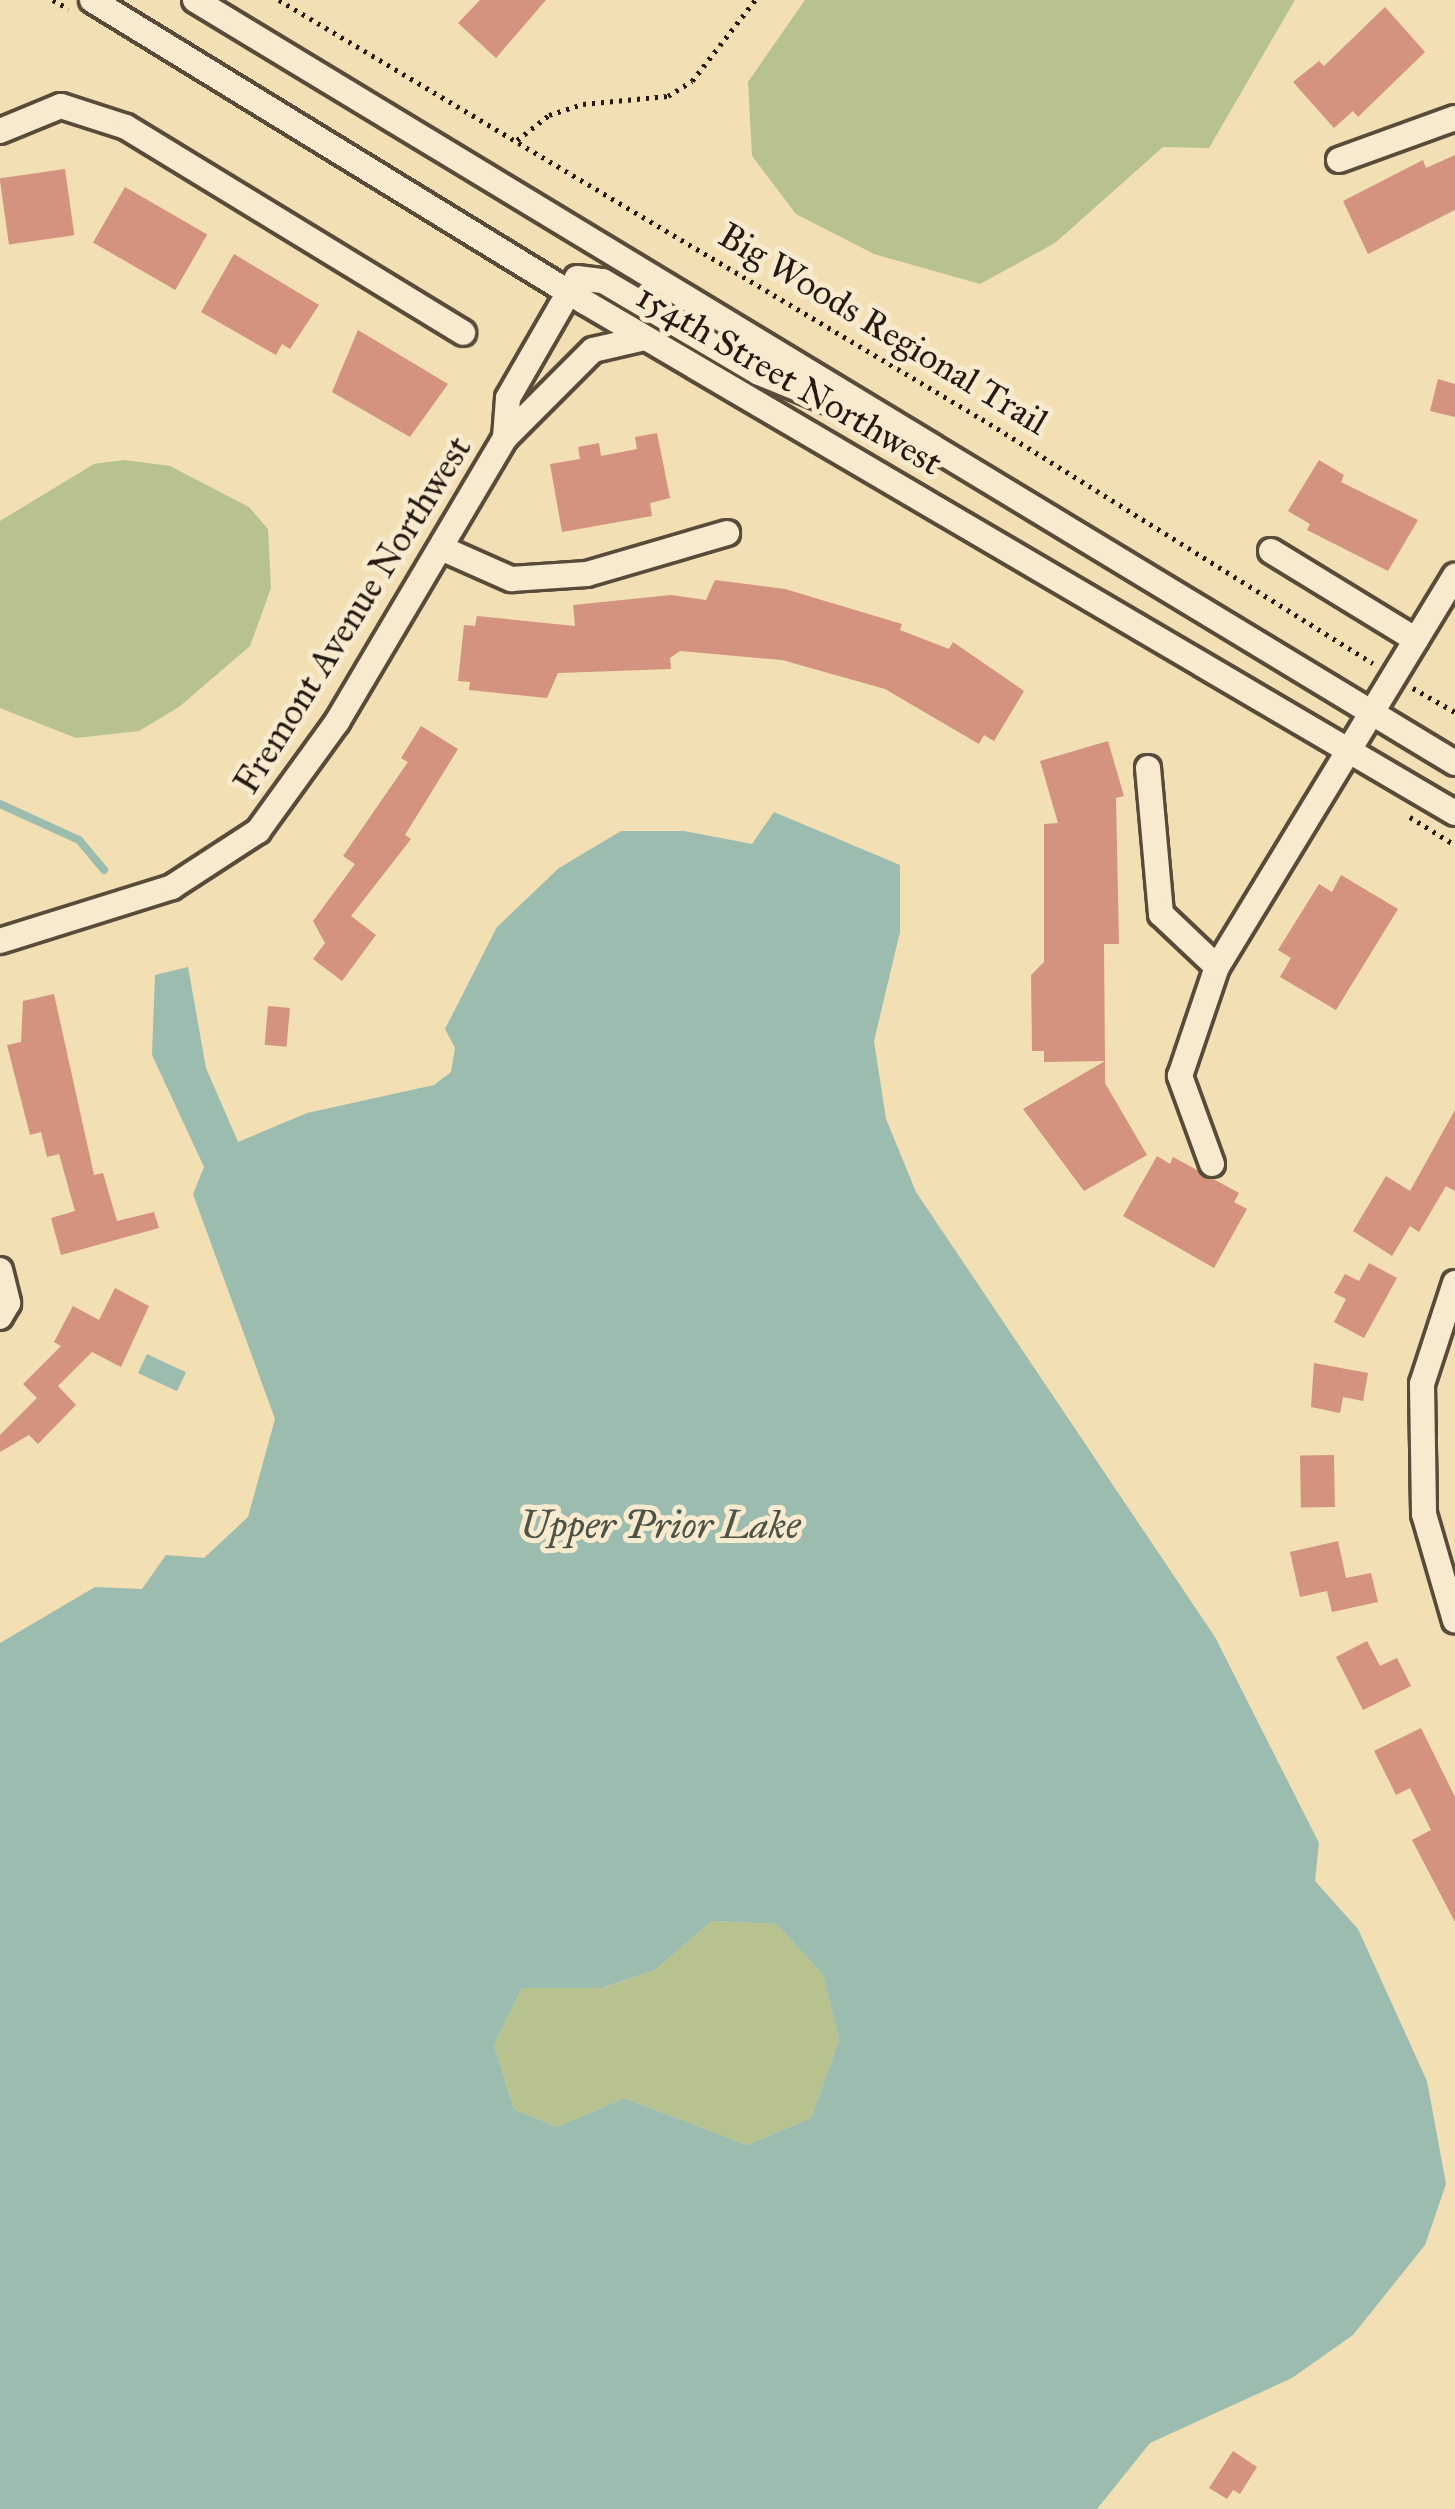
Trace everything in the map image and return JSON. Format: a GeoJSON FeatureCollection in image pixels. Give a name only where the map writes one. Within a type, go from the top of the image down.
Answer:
{"type":"FeatureCollection","features":[{"type":"Feature","properties":{"kind":"street","name":"154th Street Northwest"},"geometry":{"type":"LineString","coordinates":[[92,0],[567,292],[1455,813]]}},
{"type":"Feature","properties":{"kind":"street","name":"154th Street Northwest"},"geometry":{"type":"LineString","coordinates":[[195,0],[1455,764]]}},
{"type":"Feature","properties":{"kind":"street"},"geometry":{"type":"LineString","coordinates":[[0,131],[61,106],[126,127],[463,333]]}},
{"type":"Feature","properties":{"kind":"street"},"geometry":{"type":"LineString","coordinates":[[1339,160],[1455,118]]}},
{"type":"Feature","properties":{"kind":"street"},"geometry":{"type":"LineString","coordinates":[[567,292],[577,278],[603,281],[759,373],[897,429]]}},
{"type":"Feature","properties":{"kind":"street","name":"Fremont Avenue Northwest"},"geometry":{"type":"LineString","coordinates":[[505,438],[508,398],[567,292]]}},
{"type":"Feature","properties":{"kind":"street","name":"Fremont Avenue Northwest"},"geometry":{"type":"LineString","coordinates":[[0,941],[172,887],[258,831],[286,802],[505,438],[593,350],[645,338]]}},
{"type":"Feature","properties":{"kind":"street"},"geometry":{"type":"LineString","coordinates":[[441,548],[511,578],[530,578],[586,574],[727,533]]}},
{"type":"Feature","properties":{"kind":"street"},"geometry":{"type":"LineString","coordinates":[[1271,551],[1416,640]]}},
{"type":"Feature","properties":{"kind":"street"},"geometry":{"type":"LineString","coordinates":[[1212,1164],[1180,1076],[1217,967],[1455,576]]}},
{"type":"Feature","properties":{"kind":"street"},"geometry":{"type":"LineString","coordinates":[[1148,768],[1161,914],[1217,967]]}},
{"type":"Feature","properties":{"kind":"street"},"geometry":{"type":"LineString","coordinates":[[0,1270],[8,1303],[0,1317]]}},
{"type":"Feature","properties":{"kind":"street"},"geometry":{"type":"LineString","coordinates":[[1455,1283],[1422,1384],[1424,1514],[1455,1621]]}},
{"type":"Feature","properties":{"kind":"path","name":"Big Woods Regional Trail"},"geometry":{"type":"LineString","coordinates":[[279,0],[1455,712]]}},
{"type":"Feature","properties":{"kind":"path"},"geometry":{"type":"LineString","coordinates":[[517,140],[549,115],[583,104],[668,96],[692,81],[755,0]]}},
{"type":"Feature","properties":{"kind":"green space"},"geometry":{"type":"Polygon","coordinates":[[[805,0],[1295,0],[1209,148],[1163,147],[1055,243],[980,284],[874,254],[796,214],[752,156],[748,82],[805,0]]]}},
{"type":"Feature","properties":{"kind":"green space"},"geometry":{"type":"Polygon","coordinates":[[[124,460],[170,466],[249,507],[268,529],[271,588],[250,646],[179,707],[139,731],[76,738],[0,708],[0,521],[94,464],[124,460]]]}},
{"type":"Feature","properties":{"kind":"green space"},"geometry":{"type":"Polygon","coordinates":[[[712,1921],[776,1924],[823,1975],[839,2040],[811,2118],[747,2145],[624,2098],[557,2127],[514,2109],[494,2045],[522,1988],[603,1988],[655,1970],[712,1921]]]}},
{"type":"Feature","properties":{"kind":"water","name":"Upper Prior Lake"},"geometry":{"type":"Polygon","coordinates":[[[774,812],[900,865],[900,932],[874,1041],[886,1119],[916,1192],[1215,1637],[1319,1843],[1315,1881],[1358,1929],[1427,2081],[1446,2184],[1425,2245],[1353,2335],[1292,2378],[1150,2443],[1097,2509],[0,2509],[0,1643],[95,1587],[142,1589],[166,1555],[204,1558],[248,1517],[275,1419],[193,1194],[204,1167],[152,1055],[155,975],[188,967],[206,1068],[238,1142],[307,1113],[434,1085],[451,1072],[455,1048],[445,1029],[497,927],[559,868],[621,831],[684,831],[752,844],[774,812]],[[712,1921],[655,1970],[602,1988],[522,1988],[494,2045],[514,2109],[557,2127],[624,2098],[747,2145],[811,2118],[839,2040],[823,1975],[776,1924],[712,1921]]]}},
{"type":"Feature","properties":{"kind":"water"},"geometry":{"type":"Polygon","coordinates":[[[147,1354],[186,1372],[177,1391],[138,1373],[147,1354]]]}},
{"type":"Feature","properties":{"kind":"building"},"geometry":{"type":"Polygon","coordinates":[[[480,0],[546,0],[496,58],[458,23],[480,0]]]}},
{"type":"Feature","properties":{"kind":"building"},"geometry":{"type":"Polygon","coordinates":[[[1385,7],[1425,52],[1358,117],[1353,111],[1334,128],[1293,82],[1319,61],[1324,66],[1385,7]]]}},
{"type":"Feature","properties":{"kind":"building"},"geometry":{"type":"Polygon","coordinates":[[[1455,155],[1455,210],[1368,254],[1343,201],[1423,160],[1426,168],[1455,155]]]}},
{"type":"Feature","properties":{"kind":"building"},"geometry":{"type":"Polygon","coordinates":[[[65,169],[74,235],[9,245],[0,178],[65,169]]]}},
{"type":"Feature","properties":{"kind":"building"},"geometry":{"type":"Polygon","coordinates":[[[125,187],[207,234],[175,290],[93,242],[125,187]]]}},
{"type":"Feature","properties":{"kind":"building"},"geometry":{"type":"Polygon","coordinates":[[[234,254],[319,305],[290,349],[282,344],[276,355],[201,312],[234,254]]]}},
{"type":"Feature","properties":{"kind":"building"},"geometry":{"type":"Polygon","coordinates":[[[358,330],[448,384],[410,437],[332,392],[358,330]]]}},
{"type":"Feature","properties":{"kind":"building"},"geometry":{"type":"Polygon","coordinates":[[[1438,379],[1455,384],[1455,417],[1430,411],[1438,379]]]}},
{"type":"Feature","properties":{"kind":"building"},"geometry":{"type":"Polygon","coordinates":[[[657,433],[670,498],[650,503],[652,516],[562,532],[550,464],[580,459],[578,447],[599,443],[601,456],[637,449],[635,437],[657,433]]]}},
{"type":"Feature","properties":{"kind":"building"},"geometry":{"type":"Polygon","coordinates":[[[1319,460],[1344,475],[1341,482],[1418,520],[1388,571],[1307,530],[1310,524],[1288,511],[1319,460]]]}},
{"type":"Feature","properties":{"kind":"building"},"geometry":{"type":"Polygon","coordinates":[[[715,580],[785,589],[902,624],[900,630],[949,649],[953,642],[1024,691],[994,741],[984,735],[979,744],[885,689],[782,660],[680,651],[670,658],[671,669],[558,673],[547,698],[469,690],[470,682],[458,681],[464,625],[475,626],[477,616],[575,626],[573,605],[671,595],[706,600],[715,580]]]}},
{"type":"Feature","properties":{"kind":"building"},"geometry":{"type":"Polygon","coordinates":[[[421,726],[458,749],[405,835],[411,839],[351,916],[376,935],[342,981],[313,959],[325,943],[313,921],[355,864],[343,856],[408,762],[401,758],[421,726]]]}},
{"type":"Feature","properties":{"kind":"building"},"geometry":{"type":"Polygon","coordinates":[[[1108,741],[1124,796],[1116,798],[1119,944],[1104,944],[1105,1061],[1044,1062],[1044,1051],[1032,1051],[1031,975],[1044,962],[1044,824],[1058,823],[1040,761],[1108,741]]]}},
{"type":"Feature","properties":{"kind":"building"},"geometry":{"type":"Polygon","coordinates":[[[1341,875],[1398,909],[1336,1010],[1280,977],[1291,958],[1278,950],[1319,884],[1332,892],[1341,875]]]}},
{"type":"Feature","properties":{"kind":"building"},"geometry":{"type":"Polygon","coordinates":[[[54,994],[94,1175],[103,1173],[117,1221],[154,1212],[159,1228],[61,1255],[51,1218],[75,1211],[59,1154],[47,1157],[41,1132],[30,1135],[7,1045],[21,1042],[23,1001],[54,994]]]}},
{"type":"Feature","properties":{"kind":"building"},"geometry":{"type":"Polygon","coordinates":[[[268,1006],[290,1008],[287,1047],[265,1045],[268,1006]]]}},
{"type":"Feature","properties":{"kind":"building"},"geometry":{"type":"Polygon","coordinates":[[[1105,1061],[1105,1083],[1147,1155],[1084,1191],[1023,1109],[1105,1061]]]}},
{"type":"Feature","properties":{"kind":"building"},"geometry":{"type":"Polygon","coordinates":[[[1455,1110],[1455,1191],[1446,1186],[1419,1232],[1410,1226],[1392,1256],[1353,1231],[1386,1176],[1410,1191],[1455,1110]]]}},
{"type":"Feature","properties":{"kind":"building"},"geometry":{"type":"Polygon","coordinates":[[[1157,1156],[1170,1164],[1173,1157],[1239,1193],[1234,1202],[1247,1209],[1214,1268],[1123,1216],[1157,1156]]]}},
{"type":"Feature","properties":{"kind":"building"},"geometry":{"type":"Polygon","coordinates":[[[1369,1263],[1397,1278],[1364,1338],[1334,1322],[1346,1299],[1334,1293],[1345,1274],[1359,1281],[1369,1263]]]}},
{"type":"Feature","properties":{"kind":"building"},"geometry":{"type":"Polygon","coordinates":[[[115,1288],[149,1306],[121,1367],[92,1352],[58,1386],[76,1405],[38,1444],[29,1435],[0,1452],[0,1435],[37,1398],[23,1384],[61,1346],[54,1342],[73,1306],[99,1320],[115,1288]]]}},
{"type":"Feature","properties":{"kind":"building"},"geometry":{"type":"Polygon","coordinates":[[[1314,1363],[1368,1373],[1363,1401],[1343,1397],[1340,1413],[1311,1407],[1314,1363]]]}},
{"type":"Feature","properties":{"kind":"building"},"geometry":{"type":"Polygon","coordinates":[[[1334,1455],[1335,1507],[1301,1508],[1300,1456],[1334,1455]]]}},
{"type":"Feature","properties":{"kind":"building"},"geometry":{"type":"Polygon","coordinates":[[[1338,1541],[1346,1578],[1371,1573],[1378,1602],[1332,1612],[1327,1591],[1300,1597],[1290,1552],[1338,1541]]]}},
{"type":"Feature","properties":{"kind":"building"},"geometry":{"type":"Polygon","coordinates":[[[1367,1641],[1380,1666],[1397,1658],[1411,1686],[1363,1710],[1336,1657],[1367,1641]]]}},
{"type":"Feature","properties":{"kind":"building"},"geometry":{"type":"Polygon","coordinates":[[[1421,1728],[1455,1797],[1455,1922],[1412,1840],[1431,1830],[1410,1788],[1396,1795],[1374,1751],[1421,1728]]]}},
{"type":"Feature","properties":{"kind":"building"},"geometry":{"type":"Polygon","coordinates":[[[1233,2451],[1257,2467],[1240,2494],[1233,2490],[1227,2499],[1209,2488],[1233,2451]]]}},
{"type":"Feature","properties":{"kind":"waterway"},"geometry":{"type":"LineString","coordinates":[[0,804],[79,840],[104,870]]}}]}
